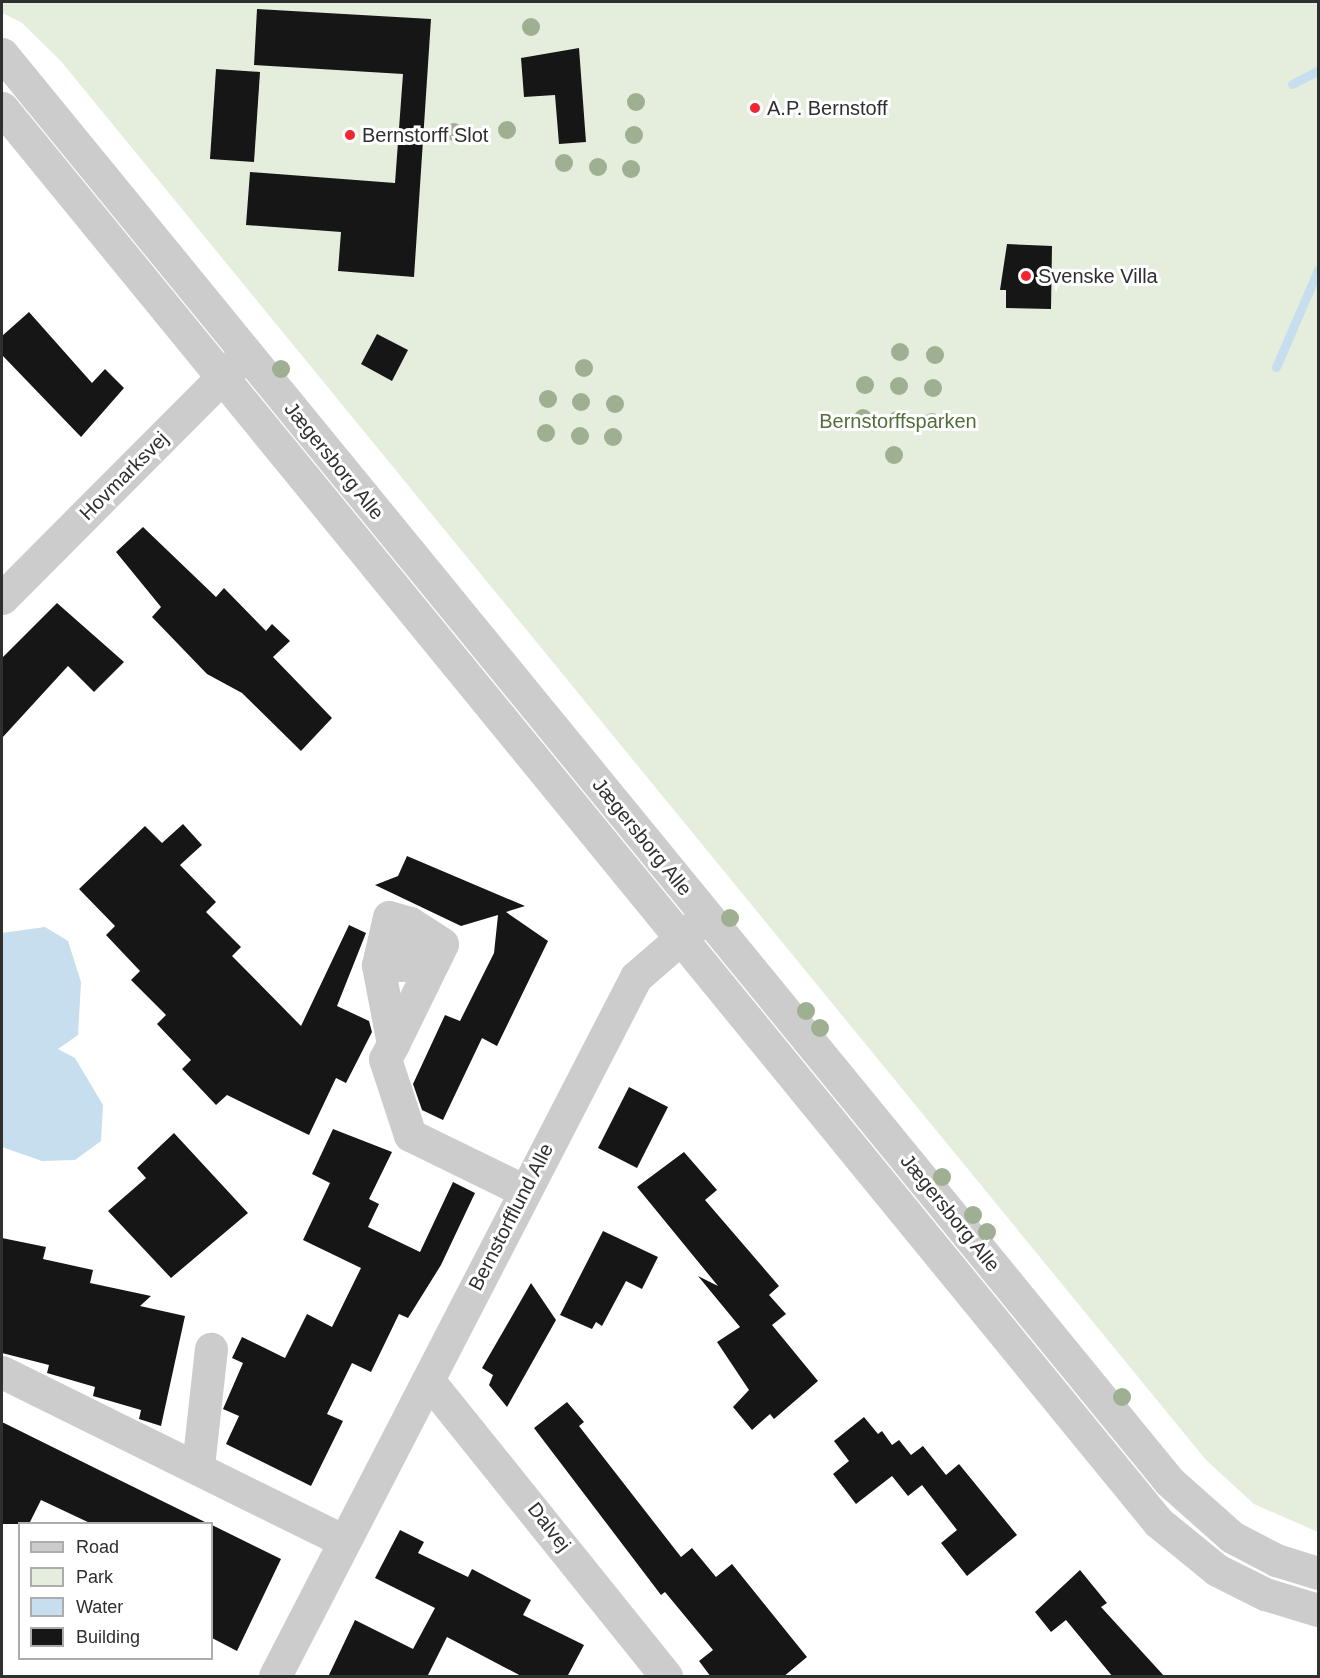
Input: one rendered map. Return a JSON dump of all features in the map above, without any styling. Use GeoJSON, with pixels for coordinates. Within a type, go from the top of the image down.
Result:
{"type":"FeatureCollection","features":[{"type":"Feature","properties":{"kind":"street","name":"Jægersborg Alle"},"geometry":{"type":"LineString","coordinates":[[2,54],[1169,1481],[1232,1537],[1276,1560],[1318,1573]]}},
{"type":"Feature","properties":{"kind":"street","name":"Jægersborg Alle"},"geometry":{"type":"LineString","coordinates":[[2,108],[1158,1522],[1217,1570],[1265,1594],[1318,1610]]}},
{"type":"Feature","properties":{"kind":"street","name":"Hovmarksvej"},"geometry":{"type":"LineString","coordinates":[[2,598],[246,353]]}},
{"type":"Feature","properties":{"kind":"street","name":"Bernstorfflund Alle"},"geometry":{"type":"LineString","coordinates":[[275,1677],[523,1190],[636,977],[707,916]]}},
{"type":"Feature","properties":{"kind":"street"},"geometry":{"type":"LineString","coordinates":[[393,1044],[378,965],[389,917],[424,932],[442,944],[393,1044],[385,1059],[410,1135],[523,1190]]}},
{"type":"Feature","properties":{"kind":"street"},"geometry":{"type":"LineString","coordinates":[[198,1466],[211,1349]]}},
{"type":"Feature","properties":{"kind":"street"},"geometry":{"type":"LineString","coordinates":[[2,1372],[198,1466],[344,1541]]}},
{"type":"Feature","properties":{"kind":"street","name":"Dalvej"},"geometry":{"type":"LineString","coordinates":[[428,1380],[666,1677]]}},
{"type":"Feature","properties":{"kind":"green space","name":"Bernstorffsparken"},"geometry":{"type":"Polygon","coordinates":[[[2,2],[1318,2],[1318,1532],[1254,1504],[1206,1460],[60,60],[21,22],[2,13],[2,2]]]}},
{"type":"Feature","properties":{"kind":"water"},"geometry":{"type":"Polygon","coordinates":[[[45,927],[68,941],[81,982],[78,1035],[58,1049],[75,1058],[103,1105],[101,1141],[75,1160],[42,1161],[2,1147],[2,933],[45,927]]]}},
{"type":"Feature","properties":{"kind":"building"},"geometry":{"type":"Polygon","coordinates":[[[257,9],[431,19],[414,277],[338,271],[341,232],[246,225],[250,172],[395,183],[403,74],[254,65],[257,9]]]}},
{"type":"Feature","properties":{"kind":"building"},"geometry":{"type":"Polygon","coordinates":[[[579,48],[586,142],[559,144],[555,95],[524,97],[521,58],[579,48]]]}},
{"type":"Feature","properties":{"kind":"building"},"geometry":{"type":"Polygon","coordinates":[[[216,69],[260,72],[254,162],[210,159],[216,69]]]}},
{"type":"Feature","properties":{"kind":"building","name":"Svenske Villa"},"geometry":{"type":"Polygon","coordinates":[[[1007,244],[1052,246],[1051,309],[1006,308],[1006,290],[1000,290],[1007,244]]]}},
{"type":"Feature","properties":{"kind":"building"},"geometry":{"type":"Polygon","coordinates":[[[29,312],[92,383],[105,369],[124,388],[81,437],[2,355],[2,336],[29,312]]]}},
{"type":"Feature","properties":{"kind":"building"},"geometry":{"type":"Polygon","coordinates":[[[377,334],[408,350],[392,381],[361,364],[377,334]]]}},
{"type":"Feature","properties":{"kind":"building"},"geometry":{"type":"Polygon","coordinates":[[[143,527],[216,597],[224,588],[266,631],[272,624],[290,641],[273,657],[332,718],[301,751],[242,693],[207,674],[152,617],[161,607],[116,552],[143,527]]]}},
{"type":"Feature","properties":{"kind":"building"},"geometry":{"type":"Polygon","coordinates":[[[57,603],[124,662],[94,692],[68,666],[2,738],[2,658],[57,603]]]}},
{"type":"Feature","properties":{"kind":"building"},"geometry":{"type":"Polygon","coordinates":[[[183,824],[202,845],[180,865],[216,902],[206,912],[241,947],[232,956],[301,1026],[349,925],[366,933],[337,1006],[369,1021],[372,1032],[346,1083],[336,1078],[309,1135],[227,1095],[216,1105],[182,1069],[191,1060],[157,1024],[166,1015],[131,980],[140,971],[106,935],[115,926],[79,889],[145,826],[162,843],[183,824]]]}},
{"type":"Feature","properties":{"kind":"building"},"geometry":{"type":"Polygon","coordinates":[[[407,856],[525,906],[506,912],[548,941],[497,1046],[482,1038],[443,1120],[422,1110],[413,1084],[445,1015],[460,1021],[494,953],[498,915],[461,926],[375,885],[398,876],[407,856]]]}},
{"type":"Feature","properties":{"kind":"building"},"geometry":{"type":"Polygon","coordinates":[[[629,1087],[668,1107],[637,1168],[598,1148],[629,1087]]]}},
{"type":"Feature","properties":{"kind":"building"},"geometry":{"type":"Polygon","coordinates":[[[333,1129],[392,1152],[369,1199],[379,1204],[368,1227],[420,1252],[453,1182],[475,1193],[441,1265],[408,1318],[399,1314],[371,1372],[352,1363],[327,1414],[343,1421],[311,1486],[226,1444],[239,1416],[223,1409],[243,1363],[232,1358],[242,1337],[285,1358],[307,1314],[332,1327],[361,1268],[303,1240],[330,1183],[312,1174],[333,1129]]]}},
{"type":"Feature","properties":{"kind":"building"},"geometry":{"type":"Polygon","coordinates":[[[174,1133],[248,1213],[171,1278],[108,1211],[146,1178],[137,1168],[174,1133]]]}},
{"type":"Feature","properties":{"kind":"building"},"geometry":{"type":"Polygon","coordinates":[[[684,1152],[717,1190],[705,1200],[779,1286],[769,1295],[786,1314],[772,1325],[818,1381],[774,1419],[770,1414],[752,1430],[733,1407],[749,1390],[717,1342],[740,1327],[698,1276],[718,1286],[637,1187],[684,1152]]]}},
{"type":"Feature","properties":{"kind":"building"},"geometry":{"type":"Polygon","coordinates":[[[603,1231],[658,1257],[642,1289],[626,1281],[602,1326],[596,1322],[592,1329],[560,1315],[603,1231]]]}},
{"type":"Feature","properties":{"kind":"building"},"geometry":{"type":"Polygon","coordinates":[[[2,1238],[46,1247],[43,1259],[93,1270],[90,1283],[151,1296],[140,1306],[185,1316],[161,1426],[139,1419],[141,1410],[93,1396],[95,1387],[47,1373],[49,1365],[2,1353],[2,1238]]]}},
{"type":"Feature","properties":{"kind":"building"},"geometry":{"type":"Polygon","coordinates":[[[531,1283],[556,1320],[507,1407],[489,1385],[493,1375],[482,1368],[531,1283]]]}},
{"type":"Feature","properties":{"kind":"building"},"geometry":{"type":"Polygon","coordinates":[[[567,1402],[584,1422],[579,1426],[681,1557],[692,1548],[716,1577],[732,1564],[807,1657],[783,1677],[711,1677],[699,1661],[713,1650],[665,1592],[661,1595],[534,1428],[567,1402]]]}},
{"type":"Feature","properties":{"kind":"building"},"geometry":{"type":"Polygon","coordinates":[[[864,1417],[878,1434],[882,1431],[892,1445],[899,1440],[911,1455],[923,1446],[946,1475],[959,1464],[1017,1535],[967,1576],[941,1543],[957,1530],[922,1485],[908,1496],[892,1476],[856,1504],[833,1474],[849,1461],[834,1441],[864,1417]]]}},
{"type":"Feature","properties":{"kind":"building"},"geometry":{"type":"Polygon","coordinates":[[[2,1422],[205,1522],[88,1522],[41,1500],[30,1522],[2,1524],[2,1422]]]}},
{"type":"Feature","properties":{"kind":"building"},"geometry":{"type":"Polygon","coordinates":[[[213,1525],[281,1559],[237,1651],[213,1639],[213,1525]]]}},
{"type":"Feature","properties":{"kind":"building"},"geometry":{"type":"Polygon","coordinates":[[[400,1530],[424,1542],[418,1553],[468,1577],[472,1569],[531,1600],[523,1615],[584,1645],[567,1677],[523,1677],[447,1637],[427,1677],[328,1677],[355,1620],[413,1649],[435,1608],[375,1578],[400,1530]]]}},
{"type":"Feature","properties":{"kind":"building"},"geometry":{"type":"Polygon","coordinates":[[[1080,1570],[1107,1603],[1101,1607],[1165,1677],[1113,1677],[1066,1620],[1051,1632],[1035,1612],[1080,1570]]]}},
{"type":"Feature","properties":{"kind":"waterway"},"geometry":{"type":"LineString","coordinates":[[1292,84],[1318,71]]}},
{"type":"Feature","properties":{"kind":"waterway"},"geometry":{"type":"LineString","coordinates":[[1276,367],[1318,270]]}},
{"type":"Feature","properties":{"kind":"place","name":"A.P. Bernstoff"},"geometry":{"type":"Point","coordinates":[755,108]}},
{"type":"Feature","properties":{"kind":"place","name":"Bernstorff Slot"},"geometry":{"type":"Point","coordinates":[350,135]}},
{"type":"Feature","properties":{"kind":"place","name":"Svenske Villa"},"geometry":{"type":"Point","coordinates":[1026,276]}}]}
